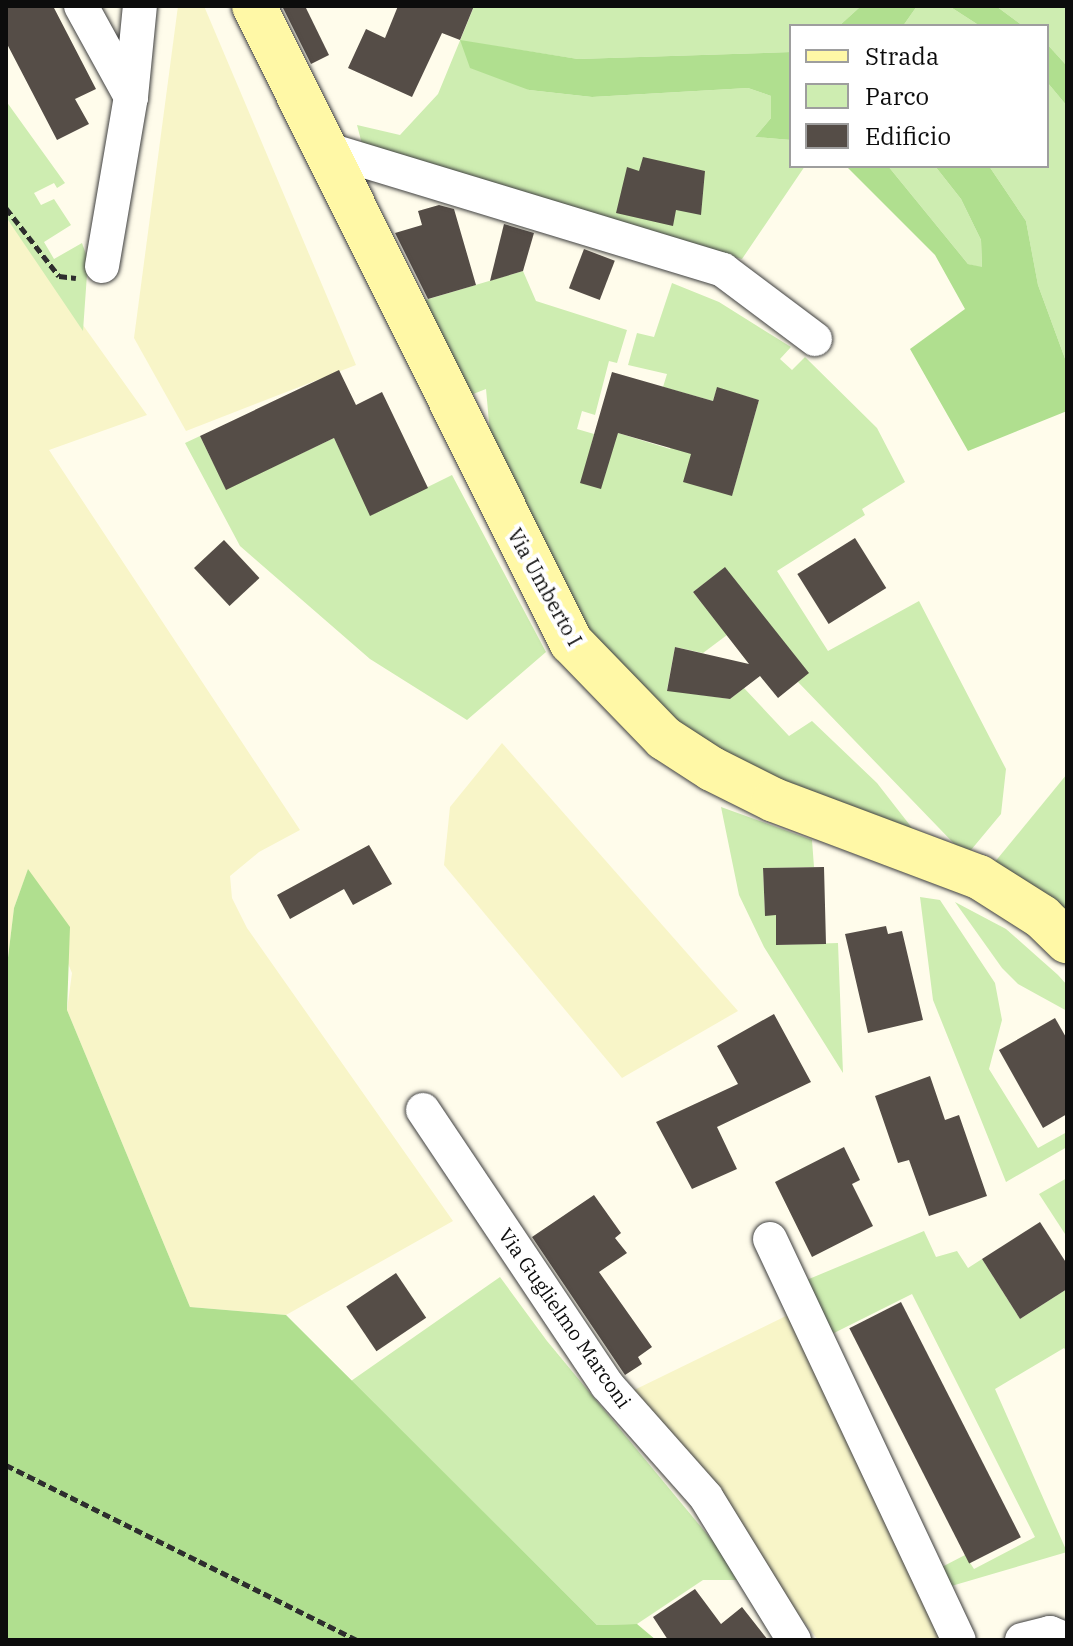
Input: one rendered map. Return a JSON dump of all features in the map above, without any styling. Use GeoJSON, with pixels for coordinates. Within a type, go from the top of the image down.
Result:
{"type":"FeatureCollection","features":[{"type":"Feature","properties":{"kind":"main road","name":"Via Umberto I"},"geometry":{"type":"LineString","coordinates":[[254,6],[322,148],[571,642],[625,702],[664,738],[712,769],[774,800],[979,877],[1042,917],[1067,941]]}},
{"type":"Feature","properties":{"kind":"street"},"geometry":{"type":"LineString","coordinates":[[81,6],[131,97]]}},
{"type":"Feature","properties":{"kind":"street"},"geometry":{"type":"LineString","coordinates":[[102,266],[131,97],[140,6]]}},
{"type":"Feature","properties":{"kind":"street"},"geometry":{"type":"LineString","coordinates":[[322,148],[723,270],[815,339]]}},
{"type":"Feature","properties":{"kind":"street","name":"Via Guglielmo Marconi"},"geometry":{"type":"LineString","coordinates":[[423,1110],[607,1385],[706,1497],[794,1640]]}},
{"type":"Feature","properties":{"kind":"street"},"geometry":{"type":"LineString","coordinates":[[770,1239],[959,1640]]}},
{"type":"Feature","properties":{"kind":"street"},"geometry":{"type":"LineString","coordinates":[[1022,1640],[1050,1633],[1067,1640]]}},
{"type":"Feature","properties":{"kind":"path"},"geometry":{"type":"LineString","coordinates":[[6,208],[59,276],[86,276],[102,266]]}},
{"type":"Feature","properties":{"kind":"path"},"geometry":{"type":"LineString","coordinates":[[6,1465],[357,1640]]}},
{"type":"Feature","properties":{"kind":"shaded area"},"geometry":{"type":"Polygon","coordinates":[[[178,6],[204,6],[356,365],[186,431],[134,338],[178,6]]]}},
{"type":"Feature","properties":{"kind":"shaded area"},"geometry":{"type":"Polygon","coordinates":[[[6,217],[147,415],[49,450],[300,830],[259,852],[230,876],[232,898],[247,928],[453,1221],[286,1315],[190,1307],[67,1010],[72,973],[28,870],[14,908],[6,974],[6,217]]]}},
{"type":"Feature","properties":{"kind":"shaded area"},"geometry":{"type":"Polygon","coordinates":[[[502,743],[738,1011],[622,1078],[444,865],[450,807],[502,743]]]}},
{"type":"Feature","properties":{"kind":"shaded area"},"geometry":{"type":"Polygon","coordinates":[[[792,1313],[954,1640],[818,1640],[626,1394],[792,1313]]]}},
{"type":"Feature","properties":{"kind":"green space"},"geometry":{"type":"Polygon","coordinates":[[[467,6],[861,6],[841,24],[789,24],[789,52],[578,59],[461,41],[529,90],[592,97],[748,88],[771,96],[771,118],[755,137],[789,140],[789,168],[804,168],[742,259],[589,220],[363,148],[357,125],[400,135],[438,94],[473,9],[467,6]]]}},
{"type":"Feature","properties":{"kind":"green space"},"geometry":{"type":"Polygon","coordinates":[[[861,6],[917,6],[904,24],[841,24],[861,6]]]}},
{"type":"Feature","properties":{"kind":"green space"},"geometry":{"type":"Polygon","coordinates":[[[917,6],[949,6],[977,24],[904,24],[917,6]]]}},
{"type":"Feature","properties":{"kind":"green space"},"geometry":{"type":"Polygon","coordinates":[[[949,6],[996,6],[1020,24],[977,24],[949,6]]]}},
{"type":"Feature","properties":{"kind":"green space"},"geometry":{"type":"Polygon","coordinates":[[[996,6],[1067,6],[1067,66],[1049,46],[1049,24],[1020,24],[996,6]]]}},
{"type":"Feature","properties":{"kind":"green space"},"geometry":{"type":"Polygon","coordinates":[[[460,40],[578,59],[789,52],[789,140],[755,137],[771,118],[771,96],[748,88],[592,97],[529,90],[470,68],[460,40]]]}},
{"type":"Feature","properties":{"kind":"green space"},"geometry":{"type":"Polygon","coordinates":[[[1049,46],[1067,66],[1067,106],[1049,84],[1049,46]]]}},
{"type":"Feature","properties":{"kind":"green space"},"geometry":{"type":"Polygon","coordinates":[[[1049,84],[1067,106],[1067,364],[1038,285],[1026,221],[990,168],[1049,168],[1049,84]]]}},
{"type":"Feature","properties":{"kind":"green space"},"geometry":{"type":"Polygon","coordinates":[[[6,101],[65,183],[57,188],[54,183],[34,193],[41,205],[54,199],[71,225],[44,242],[54,259],[82,243],[88,260],[83,331],[6,217],[6,101]]]}},
{"type":"Feature","properties":{"kind":"green space"},"geometry":{"type":"Polygon","coordinates":[[[848,168],[890,168],[968,264],[982,267],[981,240],[961,199],[937,168],[990,168],[1026,221],[1038,285],[1067,364],[1067,411],[968,451],[910,349],[965,309],[935,255],[848,168]]]}},
{"type":"Feature","properties":{"kind":"green space"},"geometry":{"type":"Polygon","coordinates":[[[890,168],[937,168],[961,199],[981,240],[982,268],[968,264],[890,168]]]}},
{"type":"Feature","properties":{"kind":"green space"},"geometry":{"type":"Polygon","coordinates":[[[523,271],[536,301],[627,330],[617,363],[609,361],[595,415],[582,411],[577,429],[594,434],[591,446],[618,433],[670,449],[672,443],[693,449],[732,495],[759,400],[717,388],[713,401],[663,387],[667,374],[628,365],[637,333],[654,337],[672,283],[719,302],[791,347],[780,359],[792,370],[805,357],[877,428],[905,482],[862,509],[865,515],[777,571],[828,651],[919,601],[1006,769],[1001,814],[966,856],[798,682],[808,673],[725,568],[693,592],[727,635],[703,653],[675,647],[667,690],[730,699],[744,688],[789,736],[812,721],[877,783],[923,842],[750,776],[618,684],[493,467],[486,389],[450,403],[405,306],[523,271]]]}},
{"type":"Feature","properties":{"kind":"green space"},"geometry":{"type":"Polygon","coordinates":[[[200,436],[226,489],[334,438],[371,515],[452,475],[546,652],[467,720],[370,659],[240,546],[185,443],[200,436]]]}},
{"type":"Feature","properties":{"kind":"green space"},"geometry":{"type":"Polygon","coordinates":[[[1067,774],[1067,923],[994,863],[1067,774]]]}},
{"type":"Feature","properties":{"kind":"green space"},"geometry":{"type":"Polygon","coordinates":[[[721,807],[812,840],[814,867],[763,868],[765,915],[776,915],[776,945],[838,943],[843,1073],[764,947],[739,895],[721,807]]]}},
{"type":"Feature","properties":{"kind":"green space"},"geometry":{"type":"Polygon","coordinates":[[[28,869],[70,927],[67,1010],[190,1307],[286,1315],[597,1625],[637,1624],[656,1640],[6,1640],[6,974],[14,908],[28,869]]]}},
{"type":"Feature","properties":{"kind":"green space"},"geometry":{"type":"Polygon","coordinates":[[[920,897],[940,900],[995,983],[1002,1020],[989,1069],[1038,1148],[1067,1132],[1067,1147],[1006,1182],[933,1000],[920,897]]]}},
{"type":"Feature","properties":{"kind":"green space"},"geometry":{"type":"Polygon","coordinates":[[[955,902],[1006,929],[1058,975],[1067,985],[1067,1011],[1018,984],[1002,968],[955,902]]]}},
{"type":"Feature","properties":{"kind":"green space"},"geometry":{"type":"Polygon","coordinates":[[[1067,1178],[1067,1237],[1039,1194],[1067,1178]]]}},
{"type":"Feature","properties":{"kind":"green space"},"geometry":{"type":"Polygon","coordinates":[[[924,1231],[936,1257],[957,1251],[968,1268],[982,1259],[1020,1319],[1067,1289],[1067,1352],[1064,1348],[995,1389],[1067,1552],[948,1587],[938,1569],[965,1555],[974,1569],[1035,1537],[912,1294],[824,1338],[797,1284],[924,1231]]]}},
{"type":"Feature","properties":{"kind":"green space"},"geometry":{"type":"Polygon","coordinates":[[[500,1277],[547,1341],[745,1580],[703,1580],[637,1624],[597,1625],[351,1381],[500,1277]]]}},
{"type":"Feature","properties":{"kind":"building"},"geometry":{"type":"Polygon","coordinates":[[[6,6],[53,6],[96,89],[75,99],[89,124],[57,140],[6,42],[6,6]]]}},
{"type":"Feature","properties":{"kind":"building"},"geometry":{"type":"Polygon","coordinates":[[[282,6],[305,6],[329,55],[311,64],[282,6]]]}},
{"type":"Feature","properties":{"kind":"building"},"geometry":{"type":"Polygon","coordinates":[[[398,6],[474,6],[460,40],[442,33],[412,97],[348,68],[366,29],[385,38],[398,6]]]}},
{"type":"Feature","properties":{"kind":"building"},"geometry":{"type":"Polygon","coordinates":[[[643,157],[705,171],[701,215],[676,210],[673,226],[616,213],[627,167],[639,171],[643,157]]]}},
{"type":"Feature","properties":{"kind":"building"},"geometry":{"type":"Polygon","coordinates":[[[439,205],[454,209],[476,285],[428,299],[395,233],[422,225],[418,211],[439,205]]]}},
{"type":"Feature","properties":{"kind":"building"},"geometry":{"type":"Polygon","coordinates":[[[504,224],[534,233],[523,271],[490,281],[504,224]]]}},
{"type":"Feature","properties":{"kind":"building"},"geometry":{"type":"Polygon","coordinates":[[[584,249],[615,261],[600,300],[569,288],[584,249]]]}},
{"type":"Feature","properties":{"kind":"building"},"geometry":{"type":"Polygon","coordinates":[[[339,370],[356,405],[382,392],[428,488],[370,516],[334,438],[226,490],[200,436],[339,370]]]}},
{"type":"Feature","properties":{"kind":"building"},"geometry":{"type":"Polygon","coordinates":[[[612,372],[713,401],[717,387],[759,400],[732,496],[683,482],[691,454],[618,433],[601,489],[580,483],[612,372]]]}},
{"type":"Feature","properties":{"kind":"building"},"geometry":{"type":"Polygon","coordinates":[[[855,538],[886,588],[829,624],[797,574],[855,538]]]}},
{"type":"Feature","properties":{"kind":"building"},"geometry":{"type":"Polygon","coordinates":[[[224,540],[259,578],[229,606],[194,568],[224,540]]]}},
{"type":"Feature","properties":{"kind":"building"},"geometry":{"type":"Polygon","coordinates":[[[725,567],[809,673],[778,698],[760,676],[730,699],[667,691],[675,647],[749,664],[693,592],[725,567]]]}},
{"type":"Feature","properties":{"kind":"building"},"geometry":{"type":"Polygon","coordinates":[[[369,845],[392,884],[353,905],[344,889],[290,919],[277,895],[369,845]]]}},
{"type":"Feature","properties":{"kind":"building"},"geometry":{"type":"Polygon","coordinates":[[[824,867],[826,944],[776,945],[776,915],[765,916],[763,868],[824,867]]]}},
{"type":"Feature","properties":{"kind":"building"},"geometry":{"type":"Polygon","coordinates":[[[886,926],[888,934],[902,931],[923,1020],[868,1033],[845,934],[886,926]]]}},
{"type":"Feature","properties":{"kind":"building"},"geometry":{"type":"Polygon","coordinates":[[[774,1014],[811,1082],[717,1127],[737,1169],[692,1189],[656,1122],[738,1084],[717,1046],[774,1014]]]}},
{"type":"Feature","properties":{"kind":"building"},"geometry":{"type":"Polygon","coordinates":[[[1055,1018],[1067,1039],[1067,1114],[1043,1128],[999,1050],[1055,1018]]]}},
{"type":"Feature","properties":{"kind":"building"},"geometry":{"type":"Polygon","coordinates":[[[930,1076],[945,1120],[959,1115],[987,1196],[929,1216],[909,1160],[898,1163],[875,1096],[930,1076]]]}},
{"type":"Feature","properties":{"kind":"building"},"geometry":{"type":"Polygon","coordinates":[[[844,1147],[860,1180],[852,1184],[873,1226],[812,1257],[775,1182],[844,1147]]]}},
{"type":"Feature","properties":{"kind":"building"},"geometry":{"type":"Polygon","coordinates":[[[594,1195],[621,1233],[615,1238],[627,1253],[599,1272],[652,1347],[638,1357],[642,1364],[625,1375],[532,1237],[594,1195]]]}},
{"type":"Feature","properties":{"kind":"building"},"geometry":{"type":"Polygon","coordinates":[[[1040,1222],[1067,1264],[1067,1289],[1020,1319],[982,1259],[1040,1222]]]}},
{"type":"Feature","properties":{"kind":"building"},"geometry":{"type":"Polygon","coordinates":[[[396,1273],[426,1318],[376,1351],[346,1307],[396,1273]]]}},
{"type":"Feature","properties":{"kind":"building"},"geometry":{"type":"Polygon","coordinates":[[[901,1302],[1021,1537],[969,1564],[849,1328],[901,1302]]]}},
{"type":"Feature","properties":{"kind":"building"},"geometry":{"type":"Polygon","coordinates":[[[695,1589],[721,1624],[742,1607],[768,1640],[668,1640],[653,1617],[695,1589]]]}}]}
